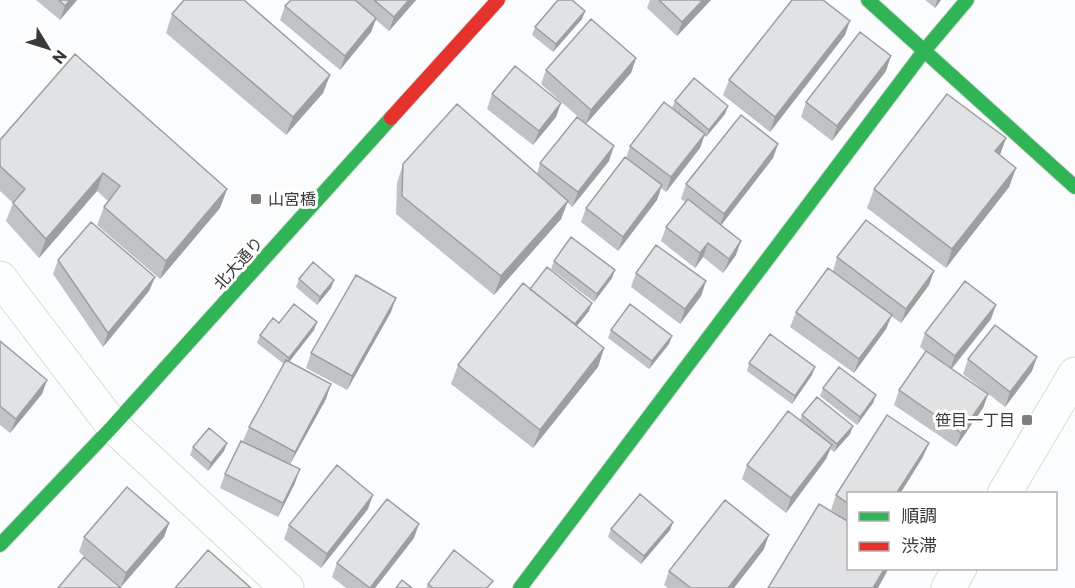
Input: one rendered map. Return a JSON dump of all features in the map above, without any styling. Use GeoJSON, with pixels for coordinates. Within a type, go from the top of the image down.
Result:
{"type":"FeatureCollection","features":[{"type":"Feature","properties":{"kind":"street","name":"北大通り"},"geometry":{"type":"LineString","coordinates":[[0,545],[113,426],[498,0]]}},
{"type":"Feature","properties":{"kind":"street"},"geometry":{"type":"LineString","coordinates":[[868,0],[1075,187]]}},
{"type":"Feature","properties":{"kind":"street"},"geometry":{"type":"LineString","coordinates":[[520,588],[924,51],[968,0]]}},
{"type":"Feature","properties":{"kind":"street"},"geometry":{"type":"LineString","coordinates":[[0,278],[113,426],[287,588]]}},
{"type":"Feature","properties":{"kind":"street"},"geometry":{"type":"LineString","coordinates":[[1005,492],[1075,374]]}},
{"type":"Feature","properties":{"kind":"street"},"geometry":{"type":"LineString","coordinates":[[948,588],[959,570]]}},
{"type":"Feature","properties":{"kind":"building"},"geometry":{"type":"Polygon","coordinates":[[[59,0],[70,0],[65,6],[59,0]]]}},
{"type":"Feature","properties":{"kind":"building"},"geometry":{"type":"Polygon","coordinates":[[[184,0],[244,0],[330,75],[293,117],[172,14],[184,0]]]}},
{"type":"Feature","properties":{"kind":"building"},"geometry":{"type":"Polygon","coordinates":[[[291,0],[355,0],[376,18],[345,56],[285,6],[291,0]]]}},
{"type":"Feature","properties":{"kind":"building"},"geometry":{"type":"Polygon","coordinates":[[[374,0],[409,0],[394,17],[374,0]]]}},
{"type":"Feature","properties":{"kind":"building"},"geometry":{"type":"Polygon","coordinates":[[[558,0],[572,0],[585,11],[556,44],[535,27],[558,0]]]}},
{"type":"Feature","properties":{"kind":"building"},"geometry":{"type":"Polygon","coordinates":[[[659,0],[703,0],[682,22],[659,0]]]}},
{"type":"Feature","properties":{"kind":"building"},"geometry":{"type":"Polygon","coordinates":[[[792,0],[823,0],[850,21],[775,117],[729,80],[792,0]]]}},
{"type":"Feature","properties":{"kind":"building"},"geometry":{"type":"Polygon","coordinates":[[[591,19],[636,58],[591,110],[546,70],[591,19]]]}},
{"type":"Feature","properties":{"kind":"building"},"geometry":{"type":"Polygon","coordinates":[[[860,32],[891,56],[837,126],[806,102],[860,32]]]}},
{"type":"Feature","properties":{"kind":"building"},"geometry":{"type":"Polygon","coordinates":[[[75,54],[227,189],[166,261],[104,207],[120,186],[103,173],[46,239],[13,203],[25,189],[0,166],[0,140],[75,54]]]}},
{"type":"Feature","properties":{"kind":"building"},"geometry":{"type":"Polygon","coordinates":[[[515,66],[561,103],[539,131],[492,94],[515,66]]]}},
{"type":"Feature","properties":{"kind":"building"},"geometry":{"type":"Polygon","coordinates":[[[694,78],[728,106],[709,130],[675,101],[694,78]]]}},
{"type":"Feature","properties":{"kind":"building"},"geometry":{"type":"Polygon","coordinates":[[[947,94],[1006,138],[995,151],[1016,168],[952,249],[874,189],[947,94]]]}},
{"type":"Feature","properties":{"kind":"building"},"geometry":{"type":"Polygon","coordinates":[[[664,102],[705,134],[671,177],[630,146],[664,102]]]}},
{"type":"Feature","properties":{"kind":"building"},"geometry":{"type":"Polygon","coordinates":[[[457,104],[568,201],[501,276],[402,196],[403,164],[457,104]]]}},
{"type":"Feature","properties":{"kind":"building"},"geometry":{"type":"Polygon","coordinates":[[[741,115],[778,144],[724,214],[686,184],[741,115]]]}},
{"type":"Feature","properties":{"kind":"building"},"geometry":{"type":"Polygon","coordinates":[[[577,117],[614,146],[578,192],[540,163],[577,117]]]}},
{"type":"Feature","properties":{"kind":"building"},"geometry":{"type":"Polygon","coordinates":[[[625,157],[662,185],[623,237],[586,208],[625,157]]]}},
{"type":"Feature","properties":{"kind":"building"},"geometry":{"type":"Polygon","coordinates":[[[688,199],[741,241],[729,259],[708,243],[700,253],[666,227],[688,199]]]}},
{"type":"Feature","properties":{"kind":"building"},"geometry":{"type":"Polygon","coordinates":[[[866,220],[934,271],[906,309],[837,257],[866,220]]]}},
{"type":"Feature","properties":{"kind":"building"},"geometry":{"type":"Polygon","coordinates":[[[91,222],[155,277],[108,333],[58,260],[91,222]]]}},
{"type":"Feature","properties":{"kind":"building"},"geometry":{"type":"Polygon","coordinates":[[[571,237],[615,270],[597,294],[554,261],[571,237]]]}},
{"type":"Feature","properties":{"kind":"building"},"geometry":{"type":"Polygon","coordinates":[[[656,245],[706,281],[685,309],[636,273],[656,245]]]}},
{"type":"Feature","properties":{"kind":"building"},"geometry":{"type":"Polygon","coordinates":[[[313,262],[334,280],[320,297],[299,279],[313,262]]]}},
{"type":"Feature","properties":{"kind":"building"},"geometry":{"type":"Polygon","coordinates":[[[547,267],[592,303],[575,324],[530,289],[547,267]]]}},
{"type":"Feature","properties":{"kind":"building"},"geometry":{"type":"Polygon","coordinates":[[[828,268],[892,315],[859,359],[796,312],[828,268]]]}},
{"type":"Feature","properties":{"kind":"building"},"geometry":{"type":"Polygon","coordinates":[[[356,275],[396,298],[352,376],[311,353],[356,275]]]}},
{"type":"Feature","properties":{"kind":"building"},"geometry":{"type":"Polygon","coordinates":[[[965,281],[996,305],[955,356],[925,333],[965,281]]]}},
{"type":"Feature","properties":{"kind":"building"},"geometry":{"type":"Polygon","coordinates":[[[523,283],[604,348],[540,430],[458,365],[523,283]]]}},
{"type":"Feature","properties":{"kind":"building"},"geometry":{"type":"Polygon","coordinates":[[[294,304],[317,322],[289,358],[260,335],[273,318],[279,323],[294,304]]]}},
{"type":"Feature","properties":{"kind":"building"},"geometry":{"type":"Polygon","coordinates":[[[630,304],[672,336],[652,361],[611,330],[630,304]]]}},
{"type":"Feature","properties":{"kind":"building"},"geometry":{"type":"Polygon","coordinates":[[[995,325],[1037,357],[1010,392],[968,359],[995,325]]]}},
{"type":"Feature","properties":{"kind":"building"},"geometry":{"type":"Polygon","coordinates":[[[770,334],[815,367],[795,396],[749,363],[770,334]]]}},
{"type":"Feature","properties":{"kind":"building"},"geometry":{"type":"Polygon","coordinates":[[[0,341],[47,380],[16,419],[0,406],[0,341]]]}},
{"type":"Feature","properties":{"kind":"building"},"geometry":{"type":"Polygon","coordinates":[[[926,351],[988,394],[961,433],[899,390],[926,351]]]}},
{"type":"Feature","properties":{"kind":"building"},"geometry":{"type":"Polygon","coordinates":[[[286,360],[331,384],[295,452],[249,427],[286,360]]]}},
{"type":"Feature","properties":{"kind":"building"},"geometry":{"type":"Polygon","coordinates":[[[839,367],[876,395],[860,417],[823,388],[839,367]]]}},
{"type":"Feature","properties":{"kind":"building"},"geometry":{"type":"Polygon","coordinates":[[[817,397],[853,426],[837,444],[802,415],[817,397]]]}},
{"type":"Feature","properties":{"kind":"building"},"geometry":{"type":"Polygon","coordinates":[[[788,411],[832,445],[791,498],[747,465],[788,411]]]}},
{"type":"Feature","properties":{"kind":"building"},"geometry":{"type":"Polygon","coordinates":[[[887,415],[929,443],[897,492],[847,492],[847,503],[836,495],[887,415]]]}},
{"type":"Feature","properties":{"kind":"building"},"geometry":{"type":"Polygon","coordinates":[[[209,428],[227,443],[211,463],[193,447],[209,428]]]}},
{"type":"Feature","properties":{"kind":"building"},"geometry":{"type":"Polygon","coordinates":[[[241,441],[300,469],[283,503],[225,474],[241,441]]]}},
{"type":"Feature","properties":{"kind":"building"},"geometry":{"type":"Polygon","coordinates":[[[337,465],[373,495],[327,554],[289,525],[337,465]]]}},
{"type":"Feature","properties":{"kind":"building"},"geometry":{"type":"Polygon","coordinates":[[[127,487],[169,523],[126,573],[84,537],[127,487]]]}},
{"type":"Feature","properties":{"kind":"building"},"geometry":{"type":"Polygon","coordinates":[[[640,494],[673,522],[644,556],[611,529],[640,494]]]}},
{"type":"Feature","properties":{"kind":"building"},"geometry":{"type":"Polygon","coordinates":[[[387,499],[419,524],[370,588],[337,563],[387,499]]]}},
{"type":"Feature","properties":{"kind":"building"},"geometry":{"type":"Polygon","coordinates":[[[725,500],[769,535],[728,588],[691,588],[669,571],[725,500]]]}},
{"type":"Feature","properties":{"kind":"building"},"geometry":{"type":"Polygon","coordinates":[[[819,504],[847,521],[847,570],[884,570],[873,588],[768,588],[819,504]]]}},
{"type":"Feature","properties":{"kind":"building"},"geometry":{"type":"Polygon","coordinates":[[[208,550],[251,588],[175,588],[208,550]]]}},
{"type":"Feature","properties":{"kind":"building"},"geometry":{"type":"Polygon","coordinates":[[[454,550],[493,581],[487,588],[433,588],[428,584],[454,550]]]}},
{"type":"Feature","properties":{"kind":"building"},"geometry":{"type":"Polygon","coordinates":[[[84,557],[121,588],[58,588],[84,557]]]}},
{"type":"Feature","properties":{"kind":"building"},"geometry":{"type":"Polygon","coordinates":[[[402,580],[412,588],[396,588],[402,580]]]}},
{"type":"Feature","properties":{"kind":"traffic: fast"},"geometry":{"type":"LineString","coordinates":[[868,0],[1075,187]]}},
{"type":"Feature","properties":{"kind":"traffic: fast"},"geometry":{"type":"LineString","coordinates":[[520,588],[924,51],[967,0]]}},
{"type":"Feature","properties":{"kind":"traffic: fast"},"geometry":{"type":"LineString","coordinates":[[0,545],[113,426],[391,118]]}},
{"type":"Feature","properties":{"kind":"traffic: jam"},"geometry":{"type":"LineString","coordinates":[[391,118],[498,0]]}},
{"type":"Feature","properties":{"kind":"place","name":"山宮橋"},"geometry":{"type":"Point","coordinates":[256,199]}},
{"type":"Feature","properties":{"kind":"place","name":"笹目一丁目"},"geometry":{"type":"Point","coordinates":[1027,420]}}]}
